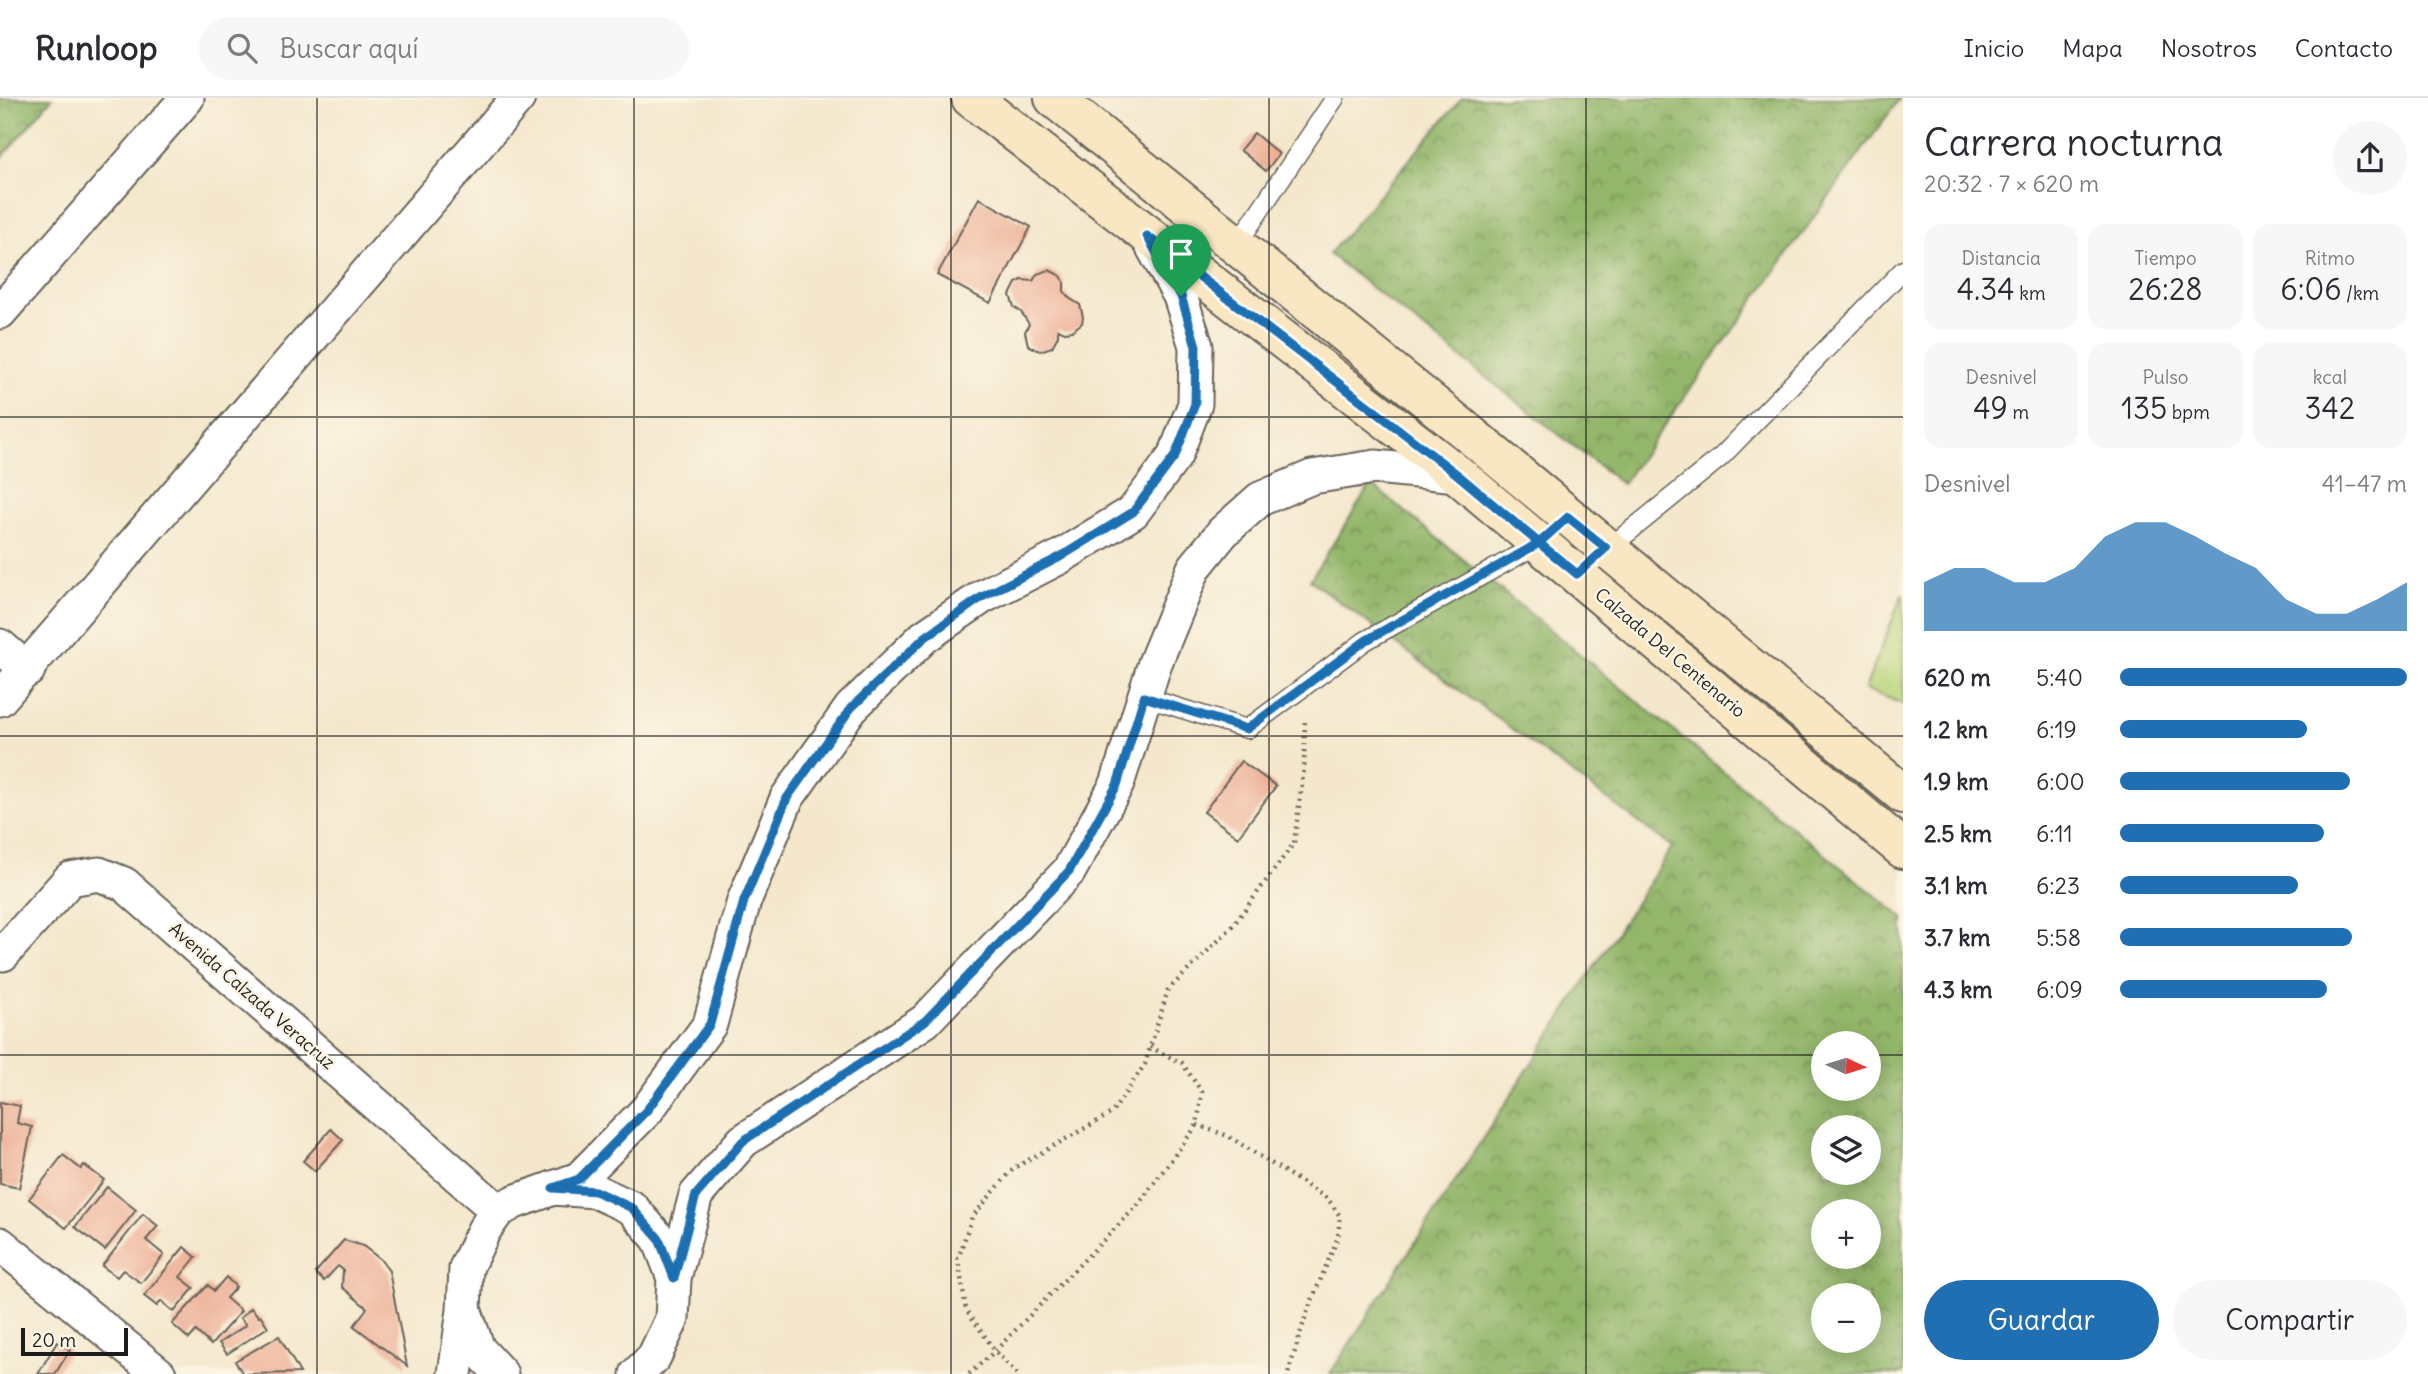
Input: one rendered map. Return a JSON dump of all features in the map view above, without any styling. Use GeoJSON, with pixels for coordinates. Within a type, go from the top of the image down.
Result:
{"type":"FeatureCollection","features":[{"type":"Feature","properties":{"kind":"main road","name":"Calzada Del Centenario"},"geometry":{"type":"LineString","coordinates":[[971,98],[1458,475],[1903,849]]}},
{"type":"Feature","properties":{"kind":"main road"},"geometry":{"type":"LineString","coordinates":[[1054,98],[1903,794]]}},
{"type":"Feature","properties":{"kind":"main road"},"geometry":{"type":"LineString","coordinates":[[1539,543],[1568,517]]}},
{"type":"Feature","properties":{"kind":"street"},"geometry":{"type":"LineString","coordinates":[[0,312],[187,98]]}},
{"type":"Feature","properties":{"kind":"street"},"geometry":{"type":"LineString","coordinates":[[0,699],[28,670],[519,98]]}},
{"type":"Feature","properties":{"kind":"street"},"geometry":{"type":"LineString","coordinates":[[455,1374],[464,1310],[466,1268],[484,1230],[498,1211],[514,1202],[579,1179],[647,1110],[710,1024],[744,901],[787,798],[851,708],[924,638],[943,624],[982,597],[1060,557],[1133,512],[1175,456],[1195,404],[1196,346],[1181,296],[1147,236]]}},
{"type":"Feature","properties":{"kind":"street"},"geometry":{"type":"LineString","coordinates":[[637,1374],[654,1357],[672,1319],[674,1278],[696,1195],[743,1141],[925,1021],[1069,871],[1117,785],[1155,663],[1194,568],[1223,532],[1260,499],[1312,477],[1376,467],[1458,475]]}},
{"type":"Feature","properties":{"kind":"street"},"geometry":{"type":"LineString","coordinates":[[0,646],[28,670]]}},
{"type":"Feature","properties":{"kind":"street","name":"Avenida Calzada Veracruz"},"geometry":{"type":"LineString","coordinates":[[3,954],[70,879],[99,874],[124,884],[498,1211]]}},
{"type":"Feature","properties":{"kind":"street"},"geometry":{"type":"LineString","coordinates":[[553,1188],[595,1191],[632,1208],[659,1239],[674,1278]]}},
{"type":"Feature","properties":{"kind":"street"},"geometry":{"type":"LineString","coordinates":[[0,1244],[159,1374]]}},
{"type":"Feature","properties":{"kind":"street"},"geometry":{"type":"LineString","coordinates":[[464,1310],[478,1349],[501,1374]]}},
{"type":"Feature","properties":{"kind":"lane"},"geometry":{"type":"LineString","coordinates":[[1236,246],[1335,98]]}},
{"type":"Feature","properties":{"kind":"lane"},"geometry":{"type":"LineString","coordinates":[[1577,574],[1721,457],[1903,270]]}},
{"type":"Feature","properties":{"kind":"lane"},"geometry":{"type":"LineString","coordinates":[[1144,697],[1247,729],[1365,641],[1539,543]]}},
{"type":"Feature","properties":{"kind":"path"},"geometry":{"type":"LineString","coordinates":[[1017,1374],[995,1352],[966,1309],[958,1259],[972,1217],[1014,1168],[1112,1113],[1145,1063],[1168,990],[1232,927],[1294,844],[1304,768],[1305,685]]}},
{"type":"Feature","properties":{"kind":"path"},"geometry":{"type":"LineString","coordinates":[[969,1374],[995,1352],[1138,1205],[1197,1125],[1202,1092],[1182,1063],[1150,1047]]}},
{"type":"Feature","properties":{"kind":"path"},"geometry":{"type":"LineString","coordinates":[[1197,1125],[1228,1136],[1328,1199],[1340,1216],[1338,1237],[1306,1315],[1289,1374]]}},
{"type":"Feature","properties":{"kind":"green space"},"geometry":{"type":"Polygon","coordinates":[[[0,98],[52,98],[0,160],[0,98]]]}},
{"type":"Feature","properties":{"kind":"green space"},"geometry":{"type":"Polygon","coordinates":[[[1462,98],[1900,98],[1622,484],[1329,254],[1462,98]]]}},
{"type":"Feature","properties":{"kind":"green space"},"geometry":{"type":"Polygon","coordinates":[[[1371,484],[1903,918],[1903,1374],[1330,1374],[1672,847],[1310,580],[1371,484]]]}},
{"type":"Feature","properties":{"kind":"green space"},"geometry":{"type":"Polygon","coordinates":[[[1903,593],[1903,704],[1865,689],[1903,593]]]}},
{"type":"Feature","properties":{"kind":"building"},"geometry":{"type":"Polygon","coordinates":[[[1254,133],[1279,154],[1266,171],[1240,150],[1254,133]]]}},
{"type":"Feature","properties":{"kind":"building"},"geometry":{"type":"Polygon","coordinates":[[[979,198],[1031,227],[990,303],[937,275],[979,198]]]}},
{"type":"Feature","properties":{"kind":"building"},"geometry":{"type":"Polygon","coordinates":[[[1049,270],[1061,276],[1064,291],[1080,305],[1083,317],[1082,323],[1072,331],[1058,329],[1058,336],[1052,347],[1040,351],[1028,345],[1025,332],[1029,324],[1014,307],[1010,295],[1016,283],[1022,280],[1033,281],[1037,274],[1049,270]]]}},
{"type":"Feature","properties":{"kind":"building"},"geometry":{"type":"Polygon","coordinates":[[[1241,761],[1276,786],[1238,837],[1204,812],[1241,761]]]}},
{"type":"Feature","properties":{"kind":"building"},"geometry":{"type":"Polygon","coordinates":[[[0,1102],[20,1106],[17,1123],[32,1127],[19,1188],[0,1184],[0,1102]]]}},
{"type":"Feature","properties":{"kind":"building"},"geometry":{"type":"Polygon","coordinates":[[[331,1129],[343,1140],[315,1171],[303,1161],[331,1129]]]}},
{"type":"Feature","properties":{"kind":"building"},"geometry":{"type":"Polygon","coordinates":[[[63,1155],[81,1169],[84,1165],[104,1180],[66,1228],[29,1199],[63,1155]]]}},
{"type":"Feature","properties":{"kind":"building"},"geometry":{"type":"Polygon","coordinates":[[[107,1187],[136,1210],[105,1250],[75,1227],[107,1187]]]}},
{"type":"Feature","properties":{"kind":"building"},"geometry":{"type":"Polygon","coordinates":[[[143,1214],[158,1226],[146,1240],[164,1255],[141,1283],[123,1270],[117,1277],[102,1266],[143,1214]]]}},
{"type":"Feature","properties":{"kind":"building"},"geometry":{"type":"Polygon","coordinates":[[[344,1240],[363,1246],[380,1259],[389,1271],[407,1366],[354,1326],[367,1308],[342,1287],[343,1270],[338,1266],[324,1281],[315,1273],[344,1240]]]}},
{"type":"Feature","properties":{"kind":"building"},"geometry":{"type":"Polygon","coordinates":[[[184,1247],[196,1257],[180,1277],[194,1288],[174,1312],[161,1301],[157,1306],[144,1296],[184,1247]]]}},
{"type":"Feature","properties":{"kind":"building"},"geometry":{"type":"Polygon","coordinates":[[[226,1277],[236,1287],[226,1298],[241,1311],[211,1345],[196,1331],[189,1339],[172,1324],[208,1285],[214,1291],[226,1277]]]}},
{"type":"Feature","properties":{"kind":"building"},"geometry":{"type":"Polygon","coordinates":[[[251,1308],[261,1316],[268,1327],[227,1354],[219,1343],[246,1325],[240,1318],[251,1308]]]}},
{"type":"Feature","properties":{"kind":"building"},"geometry":{"type":"Polygon","coordinates":[[[279,1336],[300,1373],[243,1374],[235,1361],[279,1336]]]}},
{"type":"Feature","properties":{"kind":"building"},"geometry":{"type":"Polygon","coordinates":[[[57,1342],[70,1350],[55,1374],[38,1374],[57,1342]]]}},
{"type":"Feature","properties":{"kind":"route"},"geometry":{"type":"LineString","coordinates":[[1181,296],[1147,236],[1458,475],[1539,543],[1568,517],[1606,548],[1577,574],[1539,543],[1365,641],[1247,729],[1144,697],[1117,785],[1069,871],[925,1021],[743,1141],[696,1195],[674,1278],[659,1239],[632,1208],[595,1191],[553,1188],[579,1179],[647,1110],[710,1024],[744,901],[787,798],[851,708],[924,638],[982,597],[1060,557],[1133,512],[1175,456],[1195,404],[1196,346],[1181,296]]}}]}
